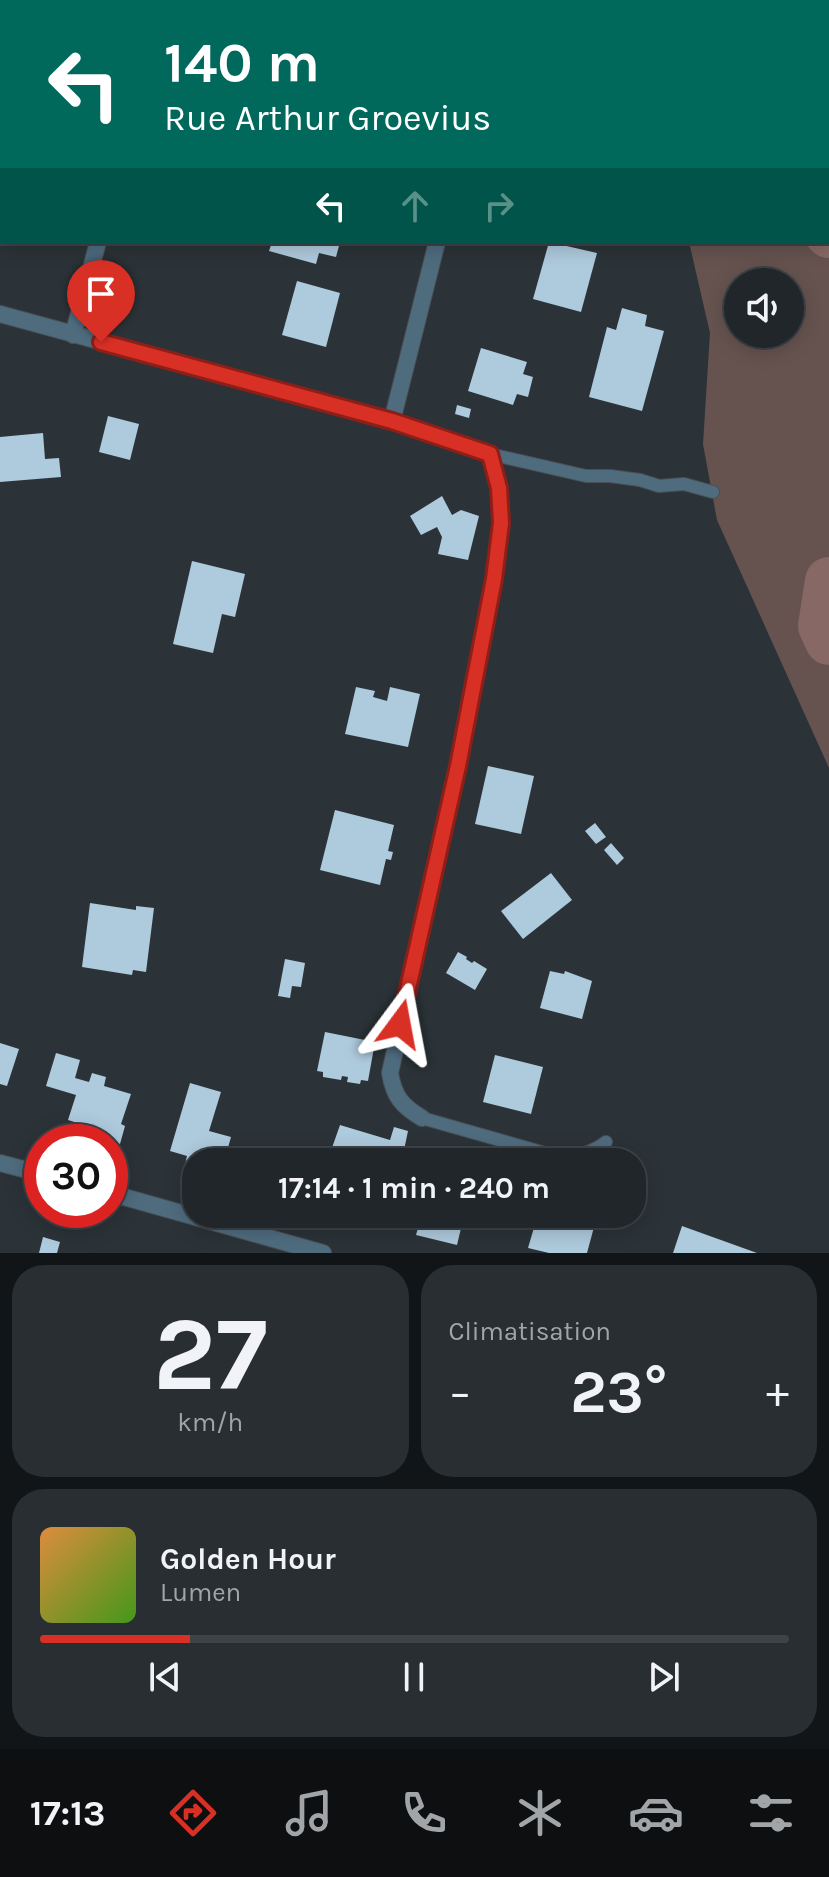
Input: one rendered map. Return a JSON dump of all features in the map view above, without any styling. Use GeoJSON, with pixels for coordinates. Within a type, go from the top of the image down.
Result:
{"type":"FeatureCollection","features":[{"type":"Feature","properties":{"kind":"street"},"geometry":{"type":"LineString","coordinates":[[73,335],[97,244]]}},
{"type":"Feature","properties":{"kind":"street"},"geometry":{"type":"LineString","coordinates":[[392,421],[436,244]]}},
{"type":"Feature","properties":{"kind":"street"},"geometry":{"type":"LineString","coordinates":[[0,314],[392,421],[490,454],[499,488],[501,523],[494,579],[458,766],[390,1073],[393,1090],[403,1105],[422,1118]]}},
{"type":"Feature","properties":{"kind":"street"},"geometry":{"type":"LineString","coordinates":[[0,1163],[24,1169]]}},
{"type":"Feature","properties":{"kind":"street"},"geometry":{"type":"LineString","coordinates":[[128,1198],[323,1253]]}},
{"type":"Feature","properties":{"kind":"lane"},"geometry":{"type":"LineString","coordinates":[[490,454],[586,476],[640,480],[659,486],[684,484],[713,492]]}},
{"type":"Feature","properties":{"kind":"lane"},"geometry":{"type":"LineString","coordinates":[[422,1118],[559,1157],[577,1156],[595,1150],[606,1142]]}},
{"type":"Feature","properties":{"kind":"shaded area"},"geometry":{"type":"Polygon","coordinates":[[[689,244],[829,244],[829,768],[717,520],[703,444],[710,333],[689,244]]]}},
{"type":"Feature","properties":{"kind":"building"},"geometry":{"type":"Polygon","coordinates":[[[271,244],[339,244],[336,257],[319,253],[316,264],[269,251],[271,244]]]}},
{"type":"Feature","properties":{"kind":"building"},"geometry":{"type":"Polygon","coordinates":[[[548,244],[597,253],[581,312],[533,299],[548,244]]]}},
{"type":"Feature","properties":{"kind":"building"},"geometry":{"type":"Polygon","coordinates":[[[297,281],[340,293],[326,347],[282,335],[297,281]]]}},
{"type":"Feature","properties":{"kind":"building"},"geometry":{"type":"Polygon","coordinates":[[[622,308],[647,315],[645,326],[664,331],[642,411],[589,397],[607,327],[616,330],[622,308]]]}},
{"type":"Feature","properties":{"kind":"building"},"geometry":{"type":"Polygon","coordinates":[[[481,348],[527,362],[523,374],[533,377],[528,397],[517,394],[513,405],[468,391],[481,348]]]}},
{"type":"Feature","properties":{"kind":"building"},"geometry":{"type":"Polygon","coordinates":[[[457,405],[471,409],[469,418],[455,414],[457,405]]]}},
{"type":"Feature","properties":{"kind":"building"},"geometry":{"type":"Polygon","coordinates":[[[108,416],[139,424],[130,460],[99,452],[108,416]]]}},
{"type":"Feature","properties":{"kind":"building"},"geometry":{"type":"Polygon","coordinates":[[[43,433],[45,459],[59,458],[61,477],[0,482],[0,437],[43,433]]]}},
{"type":"Feature","properties":{"kind":"building"},"geometry":{"type":"Polygon","coordinates":[[[442,496],[452,515],[461,510],[479,516],[468,560],[438,554],[442,537],[437,527],[421,535],[410,516],[442,496]]]}},
{"type":"Feature","properties":{"kind":"building"},"geometry":{"type":"Polygon","coordinates":[[[192,561],[245,574],[235,617],[222,614],[213,653],[173,644],[192,561]]]}},
{"type":"Feature","properties":{"kind":"building"},"geometry":{"type":"Polygon","coordinates":[[[356,687],[375,691],[373,697],[387,701],[390,687],[420,694],[408,747],[345,734],[356,687]]]}},
{"type":"Feature","properties":{"kind":"building"},"geometry":{"type":"Polygon","coordinates":[[[488,766],[534,776],[521,834],[475,824],[488,766]]]}},
{"type":"Feature","properties":{"kind":"building"},"geometry":{"type":"Polygon","coordinates":[[[335,810],[394,825],[388,851],[393,852],[391,860],[386,859],[380,885],[320,870],[335,810]]]}},
{"type":"Feature","properties":{"kind":"building"},"geometry":{"type":"Polygon","coordinates":[[[595,823],[606,837],[596,844],[585,831],[595,823]]]}},
{"type":"Feature","properties":{"kind":"building"},"geometry":{"type":"Polygon","coordinates":[[[611,843],[624,858],[617,865],[604,850],[611,843]]]}},
{"type":"Feature","properties":{"kind":"building"},"geometry":{"type":"Polygon","coordinates":[[[551,873],[572,900],[523,939],[501,911],[551,873]]]}},
{"type":"Feature","properties":{"kind":"building"},"geometry":{"type":"Polygon","coordinates":[[[90,903],[136,910],[136,906],[154,908],[146,972],[133,970],[132,975],[82,967],[90,903]]]}},
{"type":"Feature","properties":{"kind":"building"},"geometry":{"type":"Polygon","coordinates":[[[458,952],[472,963],[474,961],[487,969],[475,990],[446,973],[458,952]]]}},
{"type":"Feature","properties":{"kind":"building"},"geometry":{"type":"Polygon","coordinates":[[[285,959],[305,963],[301,987],[292,986],[290,998],[278,996],[285,959]]]}},
{"type":"Feature","properties":{"kind":"building"},"geometry":{"type":"Polygon","coordinates":[[[550,971],[564,974],[565,971],[592,981],[582,1019],[540,1008],[550,971]]]}},
{"type":"Feature","properties":{"kind":"building"},"geometry":{"type":"Polygon","coordinates":[[[325,1032],[375,1042],[368,1081],[361,1080],[360,1084],[347,1082],[348,1077],[342,1076],[341,1080],[323,1077],[323,1072],[317,1071],[325,1032]]]}},
{"type":"Feature","properties":{"kind":"building"},"geometry":{"type":"Polygon","coordinates":[[[0,1043],[19,1049],[7,1086],[0,1084],[0,1043]]]}},
{"type":"Feature","properties":{"kind":"building"},"geometry":{"type":"Polygon","coordinates":[[[56,1053],[80,1060],[75,1078],[89,1082],[92,1073],[106,1077],[104,1086],[131,1094],[121,1124],[81,1124],[68,1120],[76,1095],[46,1086],[56,1053]]]}},
{"type":"Feature","properties":{"kind":"building"},"geometry":{"type":"Polygon","coordinates":[[[495,1055],[543,1067],[531,1114],[483,1102],[495,1055]]]}},
{"type":"Feature","properties":{"kind":"building"},"geometry":{"type":"Polygon","coordinates":[[[190,1083],[221,1092],[209,1131],[231,1137],[228,1148],[182,1148],[182,1155],[170,1151],[190,1083]]]}},
{"type":"Feature","properties":{"kind":"building"},"geometry":{"type":"Polygon","coordinates":[[[340,1125],[390,1140],[394,1127],[408,1131],[404,1148],[332,1148],[340,1125]]]}},
{"type":"Feature","properties":{"kind":"building"},"geometry":{"type":"Polygon","coordinates":[[[682,1226],[757,1253],[673,1253],[682,1226]]]}},
{"type":"Feature","properties":{"kind":"building"},"geometry":{"type":"Polygon","coordinates":[[[418,1228],[461,1228],[457,1245],[416,1235],[418,1228]]]}},
{"type":"Feature","properties":{"kind":"building"},"geometry":{"type":"Polygon","coordinates":[[[534,1228],[594,1228],[587,1253],[549,1253],[528,1248],[534,1228]]]}},
{"type":"Feature","properties":{"kind":"building"},"geometry":{"type":"Polygon","coordinates":[[[43,1237],[60,1242],[57,1253],[39,1253],[43,1237]]]}},
{"type":"Feature","properties":{"kind":"waterway"},"geometry":{"type":"LineString","coordinates":[[829,581],[822,626],[829,641]]}},
{"type":"Feature","properties":{"kind":"route"},"geometry":{"type":"LineString","coordinates":[[101,342],[392,421],[490,454],[499,488],[501,523],[494,579],[458,766],[400,1024]]}}]}
